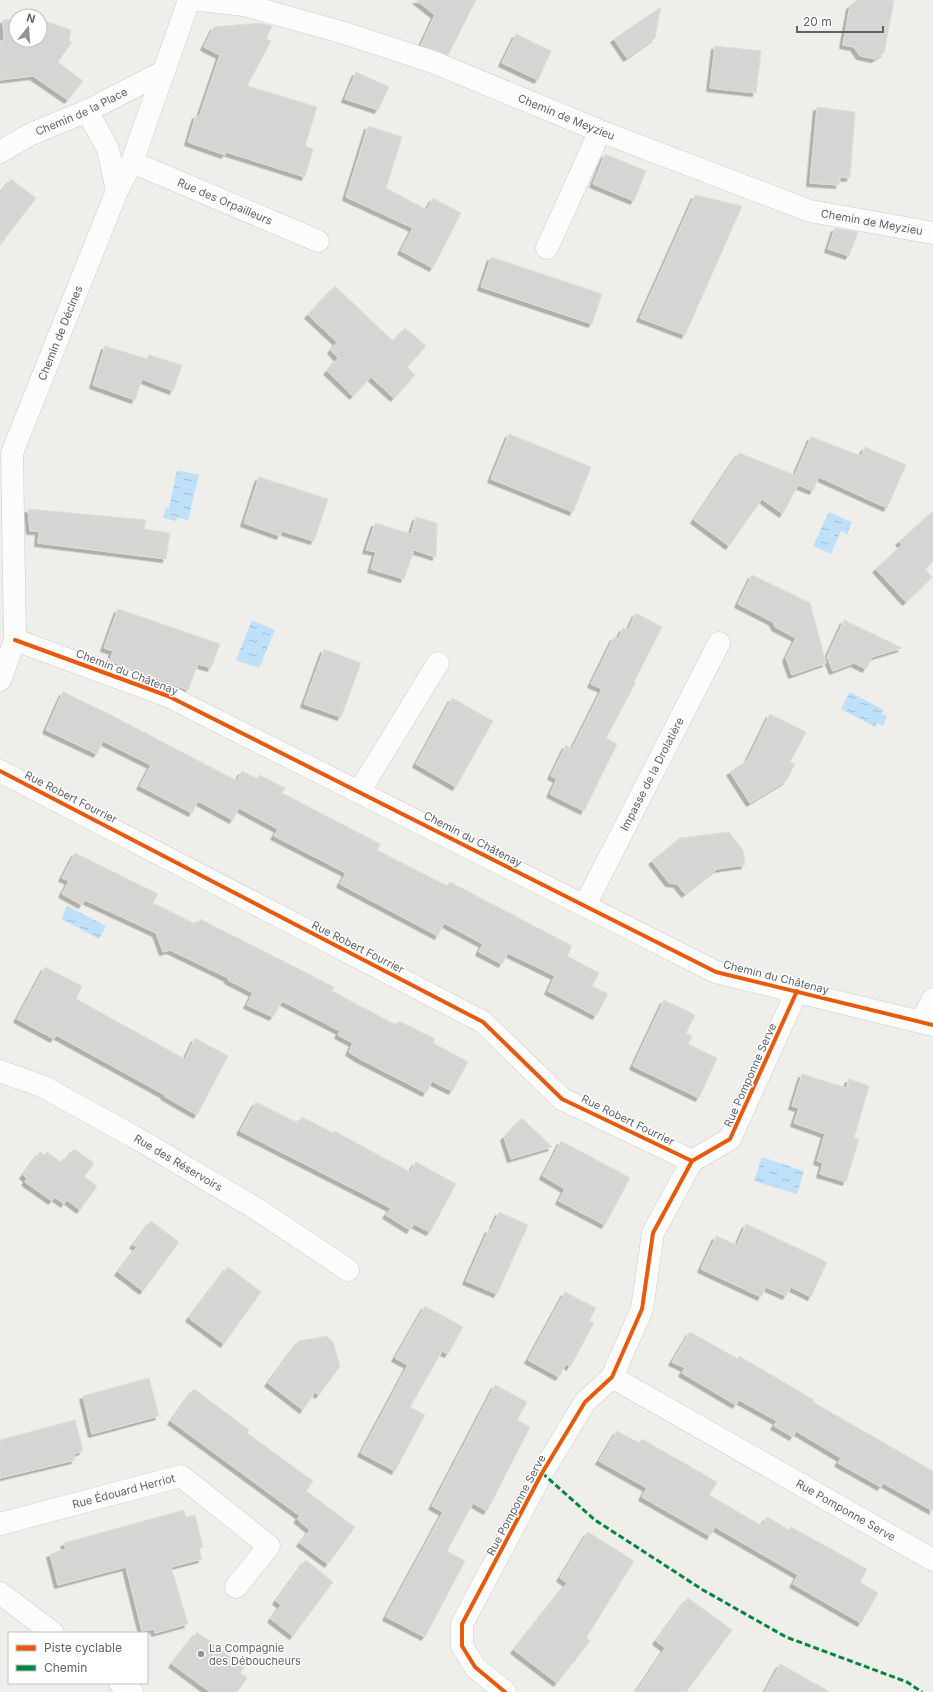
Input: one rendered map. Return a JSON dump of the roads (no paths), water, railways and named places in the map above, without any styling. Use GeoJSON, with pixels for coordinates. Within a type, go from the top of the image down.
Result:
{"type":"FeatureCollection","features":[{"type":"Feature","properties":{"kind":"street","name":"Chemin de Décines"},"geometry":{"type":"LineString","coordinates":[[0,680],[15,640],[6,451],[117,191],[132,162],[189,0]]}},
{"type":"Feature","properties":{"kind":"street","name":"Chemin de Meyzieu"},"geometry":{"type":"LineString","coordinates":[[200,0],[244,5],[369,41],[433,62],[600,131],[810,211],[933,233]]}},
{"type":"Feature","properties":{"kind":"street","name":"Chemin de la Place"},"geometry":{"type":"LineString","coordinates":[[0,152],[31,134],[87,111],[163,72]]}},
{"type":"Feature","properties":{"kind":"street"},"geometry":{"type":"LineString","coordinates":[[87,111],[108,149],[117,191]]}},
{"type":"Feature","properties":{"kind":"street"},"geometry":{"type":"LineString","coordinates":[[547,248],[600,131]]}},
{"type":"Feature","properties":{"kind":"street","name":"Rue des Orpailleurs"},"geometry":{"type":"LineString","coordinates":[[132,162],[318,241]]}},
{"type":"Feature","properties":{"kind":"street","name":"Chemin du Châtenay"},"geometry":{"type":"LineString","coordinates":[[15,640],[168,696],[716,972],[927,1023]]}},
{"type":"Feature","properties":{"kind":"street","name":"Impasse de la Drolatière"},"geometry":{"type":"LineString","coordinates":[[585,905],[719,643]]}},
{"type":"Feature","properties":{"kind":"street"},"geometry":{"type":"LineString","coordinates":[[359,792],[438,663]]}},
{"type":"Feature","properties":{"kind":"street","name":"Rue Robert Fourrier"},"geometry":{"type":"LineString","coordinates":[[0,771],[483,1022],[562,1099],[692,1161]]}},
{"type":"Feature","properties":{"kind":"street","name":"Rue Pomponne Serve"},"geometry":{"type":"LineString","coordinates":[[506,1692],[474,1667],[462,1646],[462,1624],[542,1473],[585,1402],[612,1377],[642,1309],[653,1234],[692,1161],[730,1139],[797,991]]}},
{"type":"Feature","properties":{"kind":"street"},"geometry":{"type":"LineString","coordinates":[[927,1023],[933,999]]}},
{"type":"Feature","properties":{"kind":"street","name":"Rue des Réservoirs"},"geometry":{"type":"LineString","coordinates":[[0,1071],[44,1087],[138,1139],[255,1208],[348,1270]]}},
{"type":"Feature","properties":{"kind":"street","name":"Rue Pomponne Serve"},"geometry":{"type":"LineString","coordinates":[[612,1377],[933,1560]]}},
{"type":"Feature","properties":{"kind":"street","name":"Rue Édouard Herriot"},"geometry":{"type":"LineString","coordinates":[[0,1524],[181,1476],[269,1546],[236,1587]]}},
{"type":"Feature","properties":{"kind":"street"},"geometry":{"type":"LineString","coordinates":[[0,1593],[52,1632]]}},
{"type":"Feature","properties":{"kind":"street"},"geometry":{"type":"LineString","coordinates":[[121,1684],[132,1692]]}},
{"type":"Feature","properties":{"kind":"water"},"geometry":{"type":"Polygon","coordinates":[[[177,470],[199,475],[188,520],[177,518],[176,521],[163,518],[166,507],[169,508],[177,470]]]}},
{"type":"Feature","properties":{"kind":"water"},"geometry":{"type":"Polygon","coordinates":[[[829,512],[852,522],[847,534],[841,531],[831,554],[813,546],[829,512]]]}},
{"type":"Feature","properties":{"kind":"water"},"geometry":{"type":"Polygon","coordinates":[[[252,620],[275,630],[259,668],[236,660],[252,620]]]}},
{"type":"Feature","properties":{"kind":"water"},"geometry":{"type":"Polygon","coordinates":[[[850,692],[884,710],[882,714],[887,716],[883,726],[877,723],[875,727],[841,709],[850,692]]]}},
{"type":"Feature","properties":{"kind":"water"},"geometry":{"type":"Polygon","coordinates":[[[67,906],[106,926],[99,939],[61,919],[67,906]]]}},
{"type":"Feature","properties":{"kind":"water"},"geometry":{"type":"Polygon","coordinates":[[[762,1157],[804,1171],[797,1194],[754,1181],[762,1157]]]}},
{"type":"Feature","properties":{"kind":"place","name":"La Compagnie des Déboucheurs"},"geometry":{"type":"Point","coordinates":[201,1654]}}]}
